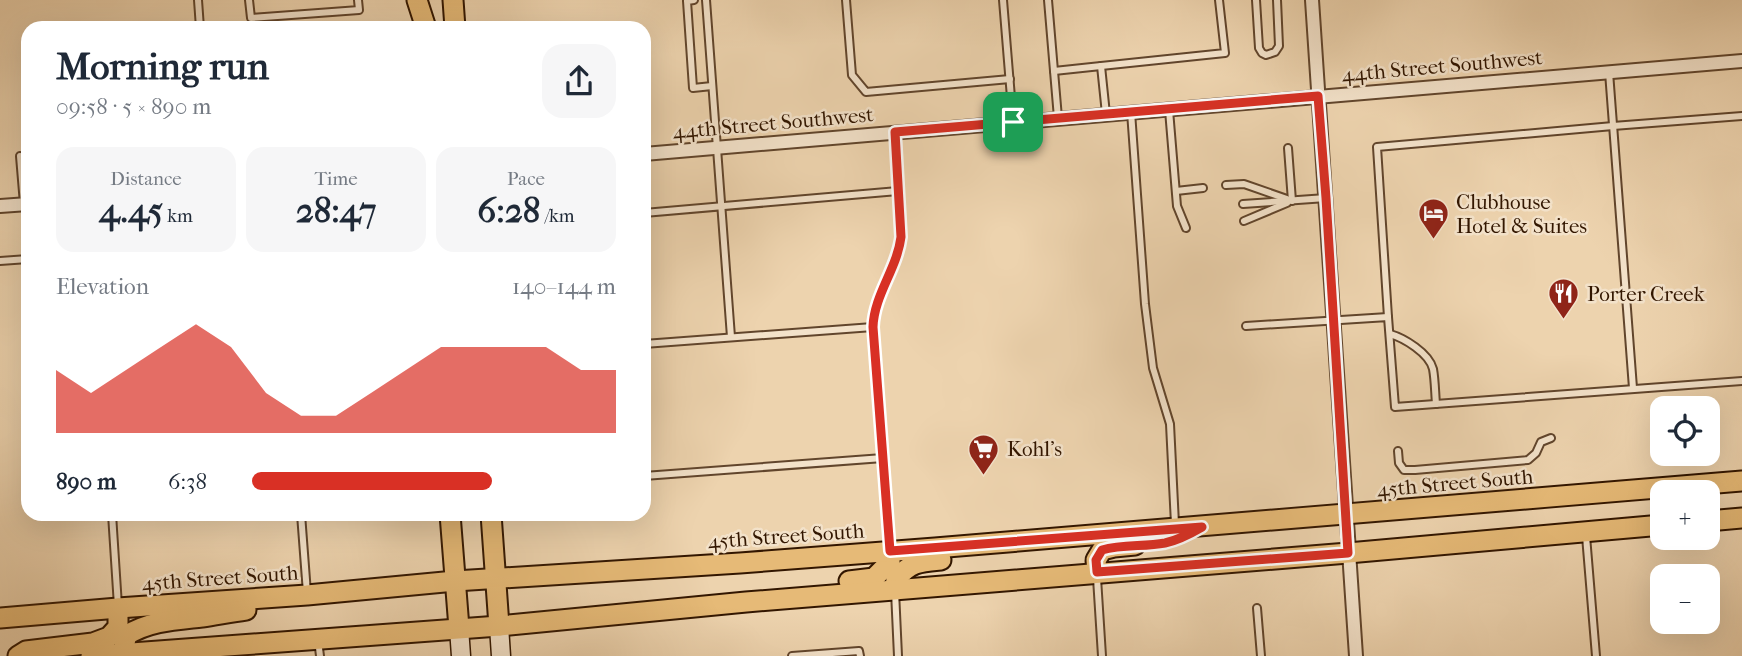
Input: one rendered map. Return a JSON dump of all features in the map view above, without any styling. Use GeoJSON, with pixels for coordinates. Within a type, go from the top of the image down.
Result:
{"type":"FeatureCollection","features":[{"type":"Feature","properties":{"kind":"main road"},"geometry":{"type":"LineString","coordinates":[[410,0],[412,21]]}},
{"type":"Feature","properties":{"kind":"main road"},"geometry":{"type":"LineString","coordinates":[[417,0],[424,21]]}},
{"type":"Feature","properties":{"kind":"main road"},"geometry":{"type":"LineString","coordinates":[[453,0],[454,21]]}},
{"type":"Feature","properties":{"kind":"main road","name":"45th Street South"},"geometry":{"type":"LineString","coordinates":[[0,618],[455,581],[1202,527],[1742,481]]}},
{"type":"Feature","properties":{"kind":"main road"},"geometry":{"type":"LineString","coordinates":[[1720,508],[1742,507]]}},
{"type":"Feature","properties":{"kind":"main road"},"geometry":{"type":"LineString","coordinates":[[1720,520],[1742,518]]}},
{"type":"Feature","properties":{"kind":"main road"},"geometry":{"type":"LineString","coordinates":[[451,521],[461,656]]}},
{"type":"Feature","properties":{"kind":"main road"},"geometry":{"type":"LineString","coordinates":[[491,521],[501,656]]}},
{"type":"Feature","properties":{"kind":"main road"},"geometry":{"type":"LineString","coordinates":[[91,656],[319,648],[459,628],[1650,525]]}},
{"type":"Feature","properties":{"kind":"main road"},"geometry":{"type":"LineString","coordinates":[[1097,572],[1096,560],[1102,550],[1164,543],[1186,537],[1202,527]]}},
{"type":"Feature","properties":{"kind":"main road"},"geometry":{"type":"LineString","coordinates":[[895,589],[896,579],[906,568],[919,562],[1062,549],[1085,536]]}},
{"type":"Feature","properties":{"kind":"main road"},"geometry":{"type":"LineString","coordinates":[[683,608],[759,590],[874,578],[890,562],[890,551]]}},
{"type":"Feature","properties":{"kind":"main road"},"geometry":{"type":"LineString","coordinates":[[122,655],[127,635],[154,622],[263,607],[307,595]]}},
{"type":"Feature","properties":{"kind":"main road"},"geometry":{"type":"LineString","coordinates":[[18,656],[26,651],[93,643],[109,637],[118,627],[118,608]]}},
{"type":"Feature","properties":{"kind":"street"},"geometry":{"type":"LineString","coordinates":[[1312,0],[1356,656]]}},
{"type":"Feature","properties":{"kind":"street","name":"44th Street Southwest"},"geometry":{"type":"LineString","coordinates":[[651,152],[1742,61]]}},
{"type":"Feature","properties":{"kind":"street"},"geometry":{"type":"LineString","coordinates":[[0,206],[21,204]]}},
{"type":"Feature","properties":{"kind":"lane"},"geometry":{"type":"LineString","coordinates":[[198,0],[200,21]]}},
{"type":"Feature","properties":{"kind":"lane"},"geometry":{"type":"LineString","coordinates":[[249,0],[251,18],[359,10],[358,0]]}},
{"type":"Feature","properties":{"kind":"lane"},"geometry":{"type":"LineString","coordinates":[[694,0],[687,1],[693,88],[712,86]]}},
{"type":"Feature","properties":{"kind":"lane"},"geometry":{"type":"LineString","coordinates":[[706,0],[731,337]]}},
{"type":"Feature","properties":{"kind":"lane"},"geometry":{"type":"LineString","coordinates":[[846,0],[852,75],[866,92],[1010,79]]}},
{"type":"Feature","properties":{"kind":"lane"},"geometry":{"type":"LineString","coordinates":[[1003,0],[1013,122]]}},
{"type":"Feature","properties":{"kind":"lane"},"geometry":{"type":"LineString","coordinates":[[1048,0],[1058,118]]}},
{"type":"Feature","properties":{"kind":"lane"},"geometry":{"type":"LineString","coordinates":[[1054,71],[1225,53],[1219,0]]}},
{"type":"Feature","properties":{"kind":"lane"},"geometry":{"type":"LineString","coordinates":[[1256,0],[1259,48],[1266,55],[1276,52],[1279,46],[1278,0]]}},
{"type":"Feature","properties":{"kind":"lane"},"geometry":{"type":"LineString","coordinates":[[1101,66],[1106,114]]}},
{"type":"Feature","properties":{"kind":"lane"},"geometry":{"type":"LineString","coordinates":[[1609,72],[1633,388]]}},
{"type":"Feature","properties":{"kind":"lane"},"geometry":{"type":"LineString","coordinates":[[1169,108],[1177,206],[1186,228]]}},
{"type":"Feature","properties":{"kind":"lane"},"geometry":{"type":"LineString","coordinates":[[1131,112],[1145,304],[1153,368],[1170,424],[1175,529]]}},
{"type":"Feature","properties":{"kind":"lane"},"geometry":{"type":"LineString","coordinates":[[1742,116],[1377,147],[1395,407],[1742,381]]}},
{"type":"Feature","properties":{"kind":"lane"},"geometry":{"type":"LineString","coordinates":[[890,551],[873,317],[877,301],[900,248],[895,132]]}},
{"type":"Feature","properties":{"kind":"lane"},"geometry":{"type":"LineString","coordinates":[[1288,148],[1292,201]]}},
{"type":"Feature","properties":{"kind":"lane"},"geometry":{"type":"LineString","coordinates":[[20,156],[21,164]]}},
{"type":"Feature","properties":{"kind":"lane"},"geometry":{"type":"LineString","coordinates":[[1226,185],[1244,184],[1292,201]]}},
{"type":"Feature","properties":{"kind":"lane"},"geometry":{"type":"LineString","coordinates":[[1176,191],[1203,188]]}},
{"type":"Feature","properties":{"kind":"lane"},"geometry":{"type":"LineString","coordinates":[[651,212],[898,191]]}},
{"type":"Feature","properties":{"kind":"lane"},"geometry":{"type":"LineString","coordinates":[[1243,204],[1326,198]]}},
{"type":"Feature","properties":{"kind":"lane"},"geometry":{"type":"LineString","coordinates":[[1244,221],[1292,201]]}},
{"type":"Feature","properties":{"kind":"lane"},"geometry":{"type":"LineString","coordinates":[[1177,206],[1185,210]]}},
{"type":"Feature","properties":{"kind":"lane"},"geometry":{"type":"LineString","coordinates":[[0,261],[21,259]]}},
{"type":"Feature","properties":{"kind":"lane"},"geometry":{"type":"LineString","coordinates":[[1246,326],[1388,317]]}},
{"type":"Feature","properties":{"kind":"lane"},"geometry":{"type":"LineString","coordinates":[[651,343],[873,327]]}},
{"type":"Feature","properties":{"kind":"lane"},"geometry":{"type":"LineString","coordinates":[[1390,334],[1403,338],[1429,360],[1433,370],[1436,404]]}},
{"type":"Feature","properties":{"kind":"lane"},"geometry":{"type":"LineString","coordinates":[[1398,451],[1399,463],[1404,470],[1428,469],[1528,460],[1536,453],[1541,442],[1552,438]]}},
{"type":"Feature","properties":{"kind":"lane"},"geometry":{"type":"LineString","coordinates":[[651,475],[883,458]]}},
{"type":"Feature","properties":{"kind":"lane"},"geometry":{"type":"LineString","coordinates":[[112,521],[118,608]]}},
{"type":"Feature","properties":{"kind":"lane"},"geometry":{"type":"LineString","coordinates":[[302,521],[307,595]]}},
{"type":"Feature","properties":{"kind":"lane"},"geometry":{"type":"LineString","coordinates":[[1586,531],[1596,656]]}},
{"type":"Feature","properties":{"kind":"lane"},"geometry":{"type":"LineString","coordinates":[[1097,572],[1102,656]]}},
{"type":"Feature","properties":{"kind":"lane"},"geometry":{"type":"LineString","coordinates":[[895,589],[898,656]]}},
{"type":"Feature","properties":{"kind":"lane"},"geometry":{"type":"LineString","coordinates":[[1257,608],[1261,656]]}},
{"type":"Feature","properties":{"kind":"lane"},"geometry":{"type":"LineString","coordinates":[[792,656],[859,651],[860,656]]}},
{"type":"Feature","properties":{"kind":"place","name":"Clubhouse Hotel & Suites"},"geometry":{"type":"Point","coordinates":[1433,241]}},
{"type":"Feature","properties":{"kind":"place","name":"Porter Creek"},"geometry":{"type":"Point","coordinates":[1564,321]}},
{"type":"Feature","properties":{"kind":"place","name":"Kohl's"},"geometry":{"type":"Point","coordinates":[984,476]}},
{"type":"Feature","properties":{"kind":"route"},"geometry":{"type":"LineString","coordinates":[[1318,96],[1348,553],[1097,572],[1096,560],[1102,550],[1164,543],[1186,537],[1202,527],[890,551],[873,317],[877,301],[900,248],[895,132],[1013,122],[1318,96]]}}]}
